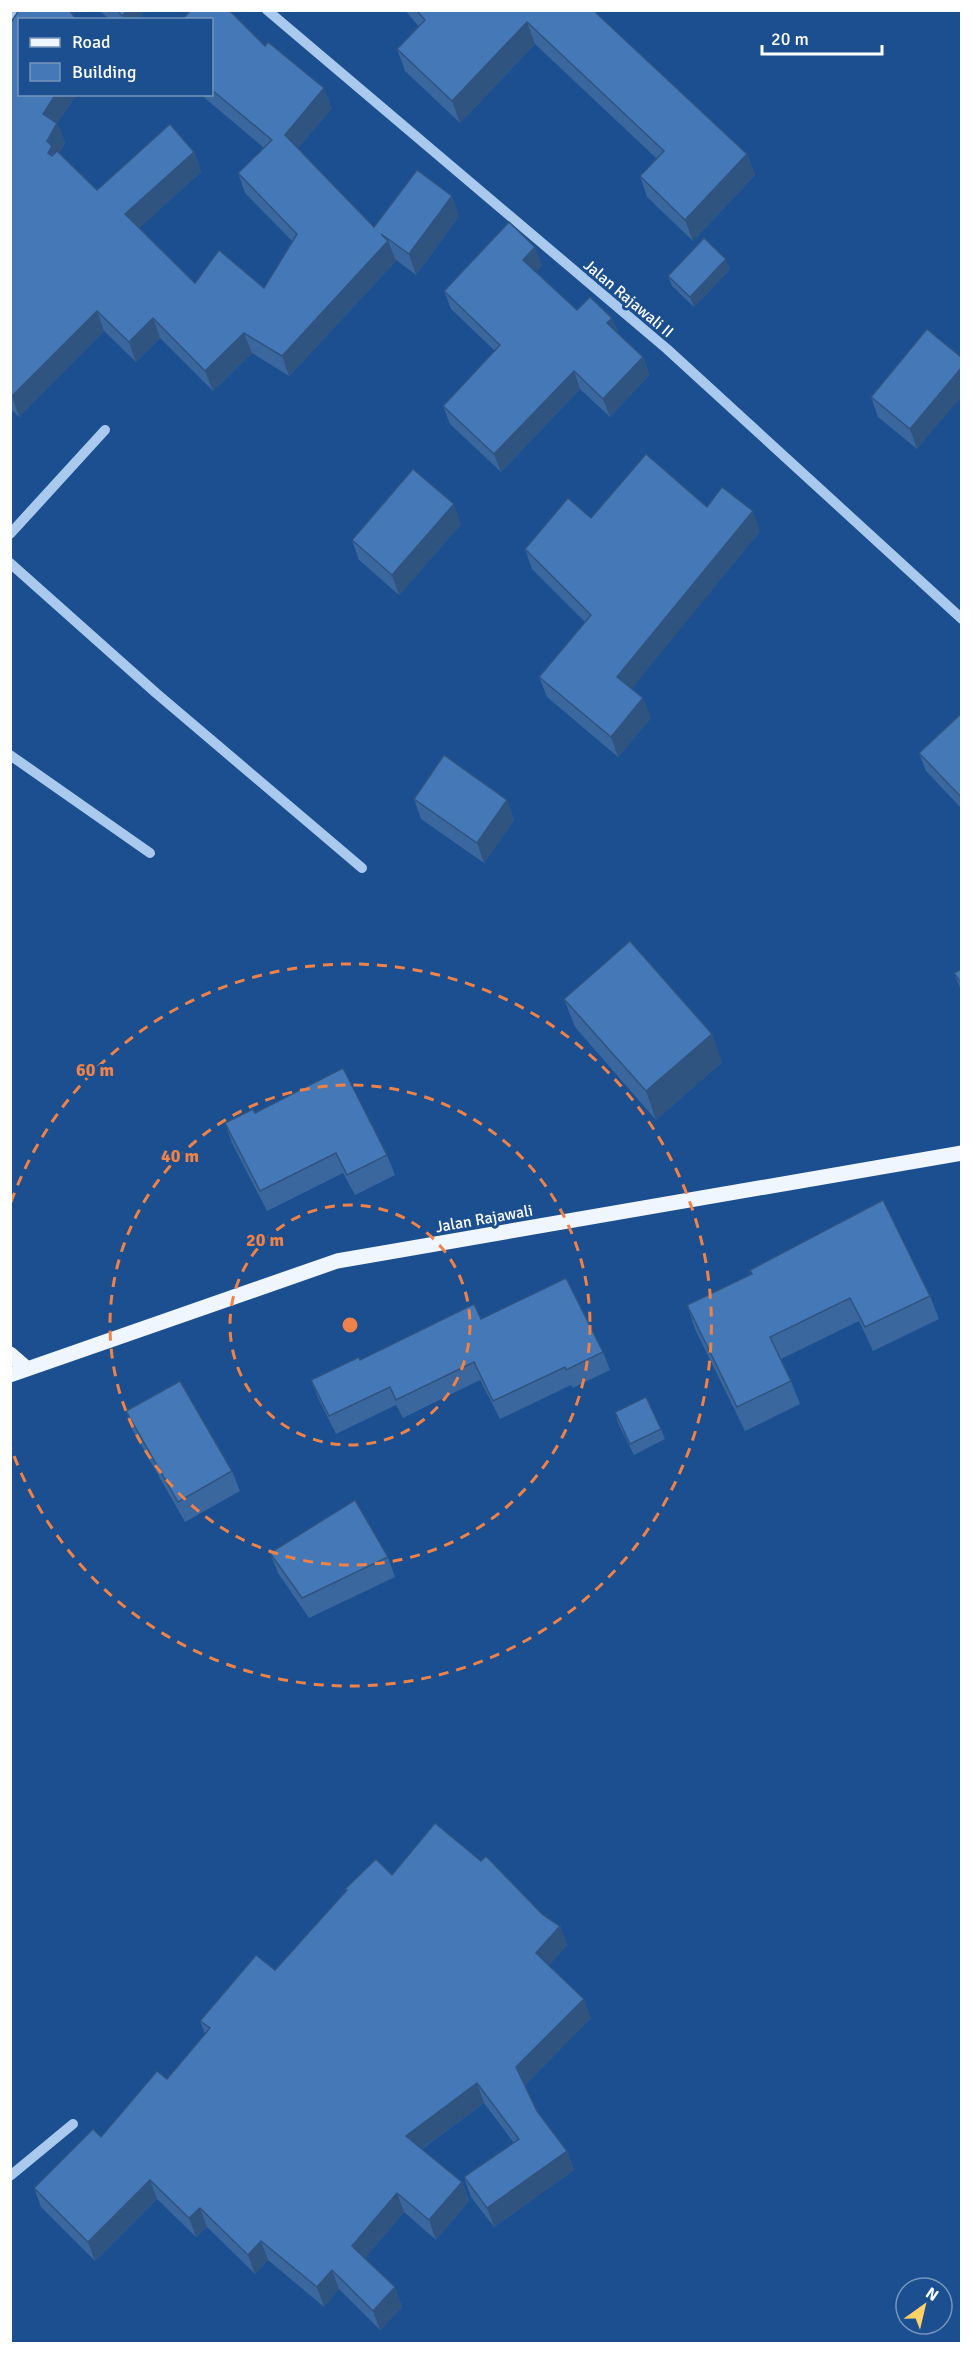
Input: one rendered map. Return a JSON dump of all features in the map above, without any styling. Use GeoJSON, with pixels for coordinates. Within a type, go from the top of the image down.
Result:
{"type":"FeatureCollection","features":[{"type":"Feature","properties":{"kind":"main road","name":"Jalan Rajawali"},"geometry":{"type":"LineString","coordinates":[[10,1375],[337,1261],[962,1153]]}},
{"type":"Feature","properties":{"kind":"main road"},"geometry":{"type":"LineString","coordinates":[[10,1354],[26,1368]]}},
{"type":"Feature","properties":{"kind":"street"},"geometry":{"type":"LineString","coordinates":[[10,15],[13,10]]}},
{"type":"Feature","properties":{"kind":"street","name":"Jalan Rajawali II"},"geometry":{"type":"LineString","coordinates":[[267,10],[667,350],[962,619]]}},
{"type":"Feature","properties":{"kind":"street"},"geometry":{"type":"LineString","coordinates":[[10,534],[105,430]]}},
{"type":"Feature","properties":{"kind":"street"},"geometry":{"type":"LineString","coordinates":[[10,563],[156,693],[362,868]]}},
{"type":"Feature","properties":{"kind":"street"},"geometry":{"type":"LineString","coordinates":[[10,754],[150,853]]}},
{"type":"Feature","properties":{"kind":"street"},"geometry":{"type":"LineString","coordinates":[[10,2176],[73,2124]]}},
{"type":"Feature","properties":{"kind":"building"},"geometry":{"type":"Polygon","coordinates":[[[19,10],[69,10],[75,18],[18,18],[18,96],[55,96],[43,114],[57,123],[47,141],[52,146],[48,153],[52,156],[57,151],[97,190],[170,124],[194,152],[125,214],[195,283],[219,250],[264,288],[297,234],[238,173],[272,140],[213,91],[213,18],[184,18],[191,10],[229,10],[265,46],[268,42],[324,88],[285,135],[374,227],[417,170],[452,196],[409,254],[381,234],[388,241],[282,356],[244,333],[205,371],[153,318],[129,342],[97,311],[12,396],[10,395],[10,24],[19,10]]]}},
{"type":"Feature","properties":{"kind":"building"},"geometry":{"type":"Polygon","coordinates":[[[116,10],[126,10],[123,16],[116,10]]]}},
{"type":"Feature","properties":{"kind":"building"},"geometry":{"type":"Polygon","coordinates":[[[416,10],[593,10],[747,154],[685,220],[640,176],[664,151],[527,22],[452,101],[397,49],[425,20],[416,10]]]}},
{"type":"Feature","properties":{"kind":"building"},"geometry":{"type":"Polygon","coordinates":[[[509,222],[535,247],[523,260],[577,310],[590,297],[612,318],[607,323],[643,357],[603,399],[574,371],[494,454],[443,406],[500,345],[444,291],[509,222]]]}},
{"type":"Feature","properties":{"kind":"building"},"geometry":{"type":"Polygon","coordinates":[[[704,238],[726,259],[690,297],[668,276],[704,238]]]}},
{"type":"Feature","properties":{"kind":"building"},"geometry":{"type":"Polygon","coordinates":[[[927,329],[962,358],[962,367],[910,429],[871,397],[927,329]]]}},
{"type":"Feature","properties":{"kind":"building"},"geometry":{"type":"Polygon","coordinates":[[[646,454],[707,507],[722,487],[753,511],[617,677],[643,698],[611,737],[539,677],[591,615],[525,549],[568,498],[591,518],[646,454]]]}},
{"type":"Feature","properties":{"kind":"building"},"geometry":{"type":"Polygon","coordinates":[[[413,469],[454,504],[392,575],[352,540],[413,469]]]}},
{"type":"Feature","properties":{"kind":"building"},"geometry":{"type":"Polygon","coordinates":[[[962,713],[962,798],[919,753],[962,713]]]}},
{"type":"Feature","properties":{"kind":"building"},"geometry":{"type":"Polygon","coordinates":[[[444,755],[507,800],[477,843],[414,799],[444,755]]]}},
{"type":"Feature","properties":{"kind":"building"},"geometry":{"type":"Polygon","coordinates":[[[630,941],[712,1034],[646,1091],[564,999],[630,941]]]}},
{"type":"Feature","properties":{"kind":"building"},"geometry":{"type":"Polygon","coordinates":[[[962,969],[962,984],[954,973],[962,969]]]}},
{"type":"Feature","properties":{"kind":"building"},"geometry":{"type":"Polygon","coordinates":[[[343,1068],[387,1155],[347,1175],[336,1153],[260,1191],[225,1123],[253,1109],[255,1113],[343,1068]]]}},
{"type":"Feature","properties":{"kind":"building"},"geometry":{"type":"Polygon","coordinates":[[[883,1200],[930,1296],[865,1327],[850,1298],[770,1337],[791,1381],[737,1407],[687,1305],[752,1274],[750,1270],[883,1200]]]}},
{"type":"Feature","properties":{"kind":"building"},"geometry":{"type":"Polygon","coordinates":[[[566,1278],[603,1352],[493,1401],[474,1362],[396,1400],[390,1387],[329,1416],[311,1380],[359,1357],[360,1360],[474,1304],[481,1319],[566,1278]]]}},
{"type":"Feature","properties":{"kind":"building"},"geometry":{"type":"Polygon","coordinates":[[[180,1381],[232,1471],[178,1502],[126,1411],[180,1381]]]}},
{"type":"Feature","properties":{"kind":"building"},"geometry":{"type":"Polygon","coordinates":[[[646,1397],[661,1429],[630,1444],[615,1412],[646,1397]]]}},
{"type":"Feature","properties":{"kind":"building"},"geometry":{"type":"Polygon","coordinates":[[[355,1500],[388,1557],[302,1598],[270,1553],[355,1500]]]}},
{"type":"Feature","properties":{"kind":"building"},"geometry":{"type":"Polygon","coordinates":[[[435,1823],[481,1861],[486,1856],[543,1915],[560,1926],[536,1953],[584,1999],[516,2067],[537,2111],[567,2151],[487,2208],[464,2177],[519,2139],[477,2083],[406,2136],[462,2182],[429,2220],[397,2193],[352,2246],[395,2287],[373,2311],[332,2270],[317,2287],[261,2241],[248,2255],[200,2208],[189,2218],[150,2180],[88,2242],[34,2188],[93,2129],[101,2137],[157,2071],[167,2079],[210,2028],[200,2021],[256,1955],[275,1970],[347,1890],[345,1889],[376,1859],[392,1875],[435,1823]]]}}]}
